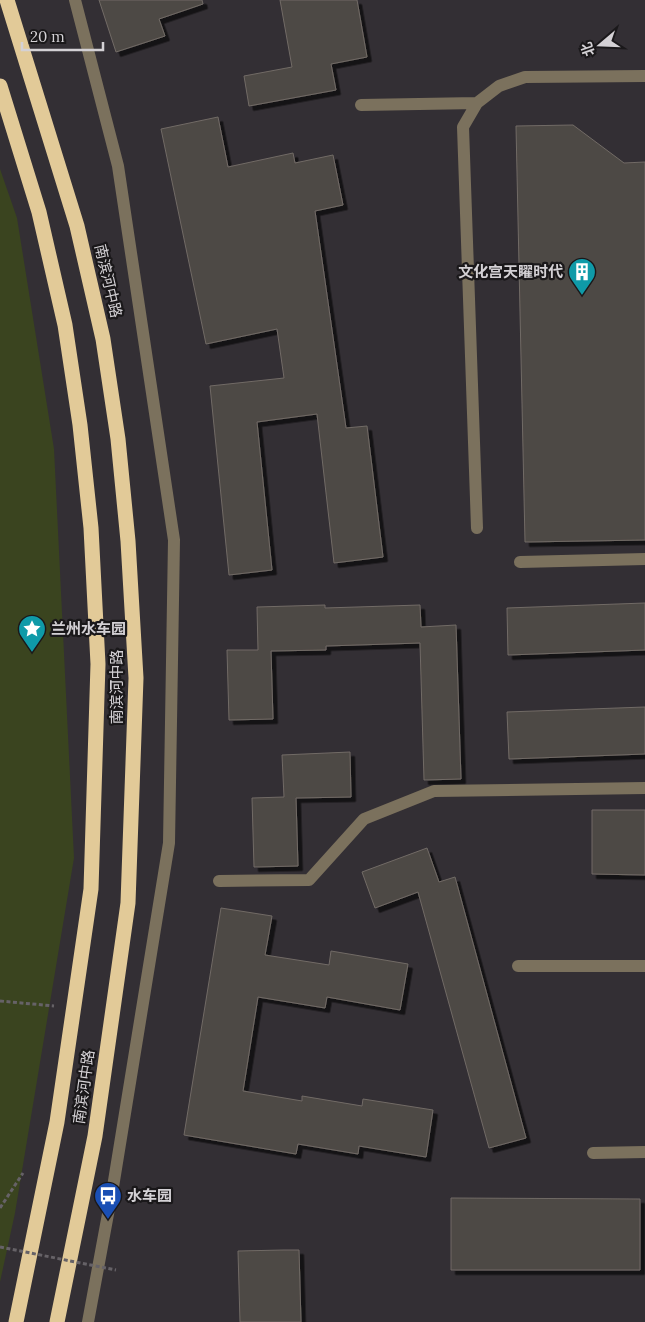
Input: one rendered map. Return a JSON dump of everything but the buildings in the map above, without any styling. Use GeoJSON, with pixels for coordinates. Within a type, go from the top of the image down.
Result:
{"type":"FeatureCollection","features":[{"type":"Feature","properties":{"kind":"highway","name":"南滨河中路"},"geometry":{"type":"LineString","coordinates":[[7,0],[78,226],[103,339],[118,439],[128,541],[136,678],[128,903],[95,1136],[57,1322]]}},
{"type":"Feature","properties":{"kind":"highway","name":"南滨河中路"},"geometry":{"type":"LineString","coordinates":[[0,86],[39,212],[65,325],[80,425],[91,528],[98,664],[91,889],[57,1122],[16,1322]]}},
{"type":"Feature","properties":{"kind":"street"},"geometry":{"type":"LineString","coordinates":[[75,0],[118,166],[174,540],[169,843],[113,1187],[88,1322]]}},
{"type":"Feature","properties":{"kind":"street"},"geometry":{"type":"LineString","coordinates":[[477,528],[463,127],[477,103],[499,86],[525,77],[645,76]]}},
{"type":"Feature","properties":{"kind":"street"},"geometry":{"type":"LineString","coordinates":[[361,105],[477,103]]}},
{"type":"Feature","properties":{"kind":"street"},"geometry":{"type":"LineString","coordinates":[[520,562],[645,559]]}},
{"type":"Feature","properties":{"kind":"street"},"geometry":{"type":"LineString","coordinates":[[218,881],[309,880],[364,819],[434,791],[645,788]]}},
{"type":"Feature","properties":{"kind":"street"},"geometry":{"type":"LineString","coordinates":[[518,966],[645,966]]}},
{"type":"Feature","properties":{"kind":"street"},"geometry":{"type":"LineString","coordinates":[[593,1153],[645,1152]]}},
{"type":"Feature","properties":{"kind":"path"},"geometry":{"type":"LineString","coordinates":[[0,1002],[74,1008]]}},
{"type":"Feature","properties":{"kind":"path"},"geometry":{"type":"LineString","coordinates":[[0,1247],[116,1270]]}},
{"type":"Feature","properties":{"kind":"green space","name":"兰州水车园"},"geometry":{"type":"Polygon","coordinates":[[[0,169],[17,218],[54,449],[74,858],[15,1213],[0,1282],[0,169]]]}},
{"type":"Feature","properties":{"kind":"place","name":"文化宫天矅时代"},"geometry":{"type":"Point","coordinates":[582,296]}},
{"type":"Feature","properties":{"kind":"place","name":"兰州水车园"},"geometry":{"type":"Point","coordinates":[32,653]}},
{"type":"Feature","properties":{"kind":"place","name":"水车园"},"geometry":{"type":"Point","coordinates":[108,1220]}}]}
